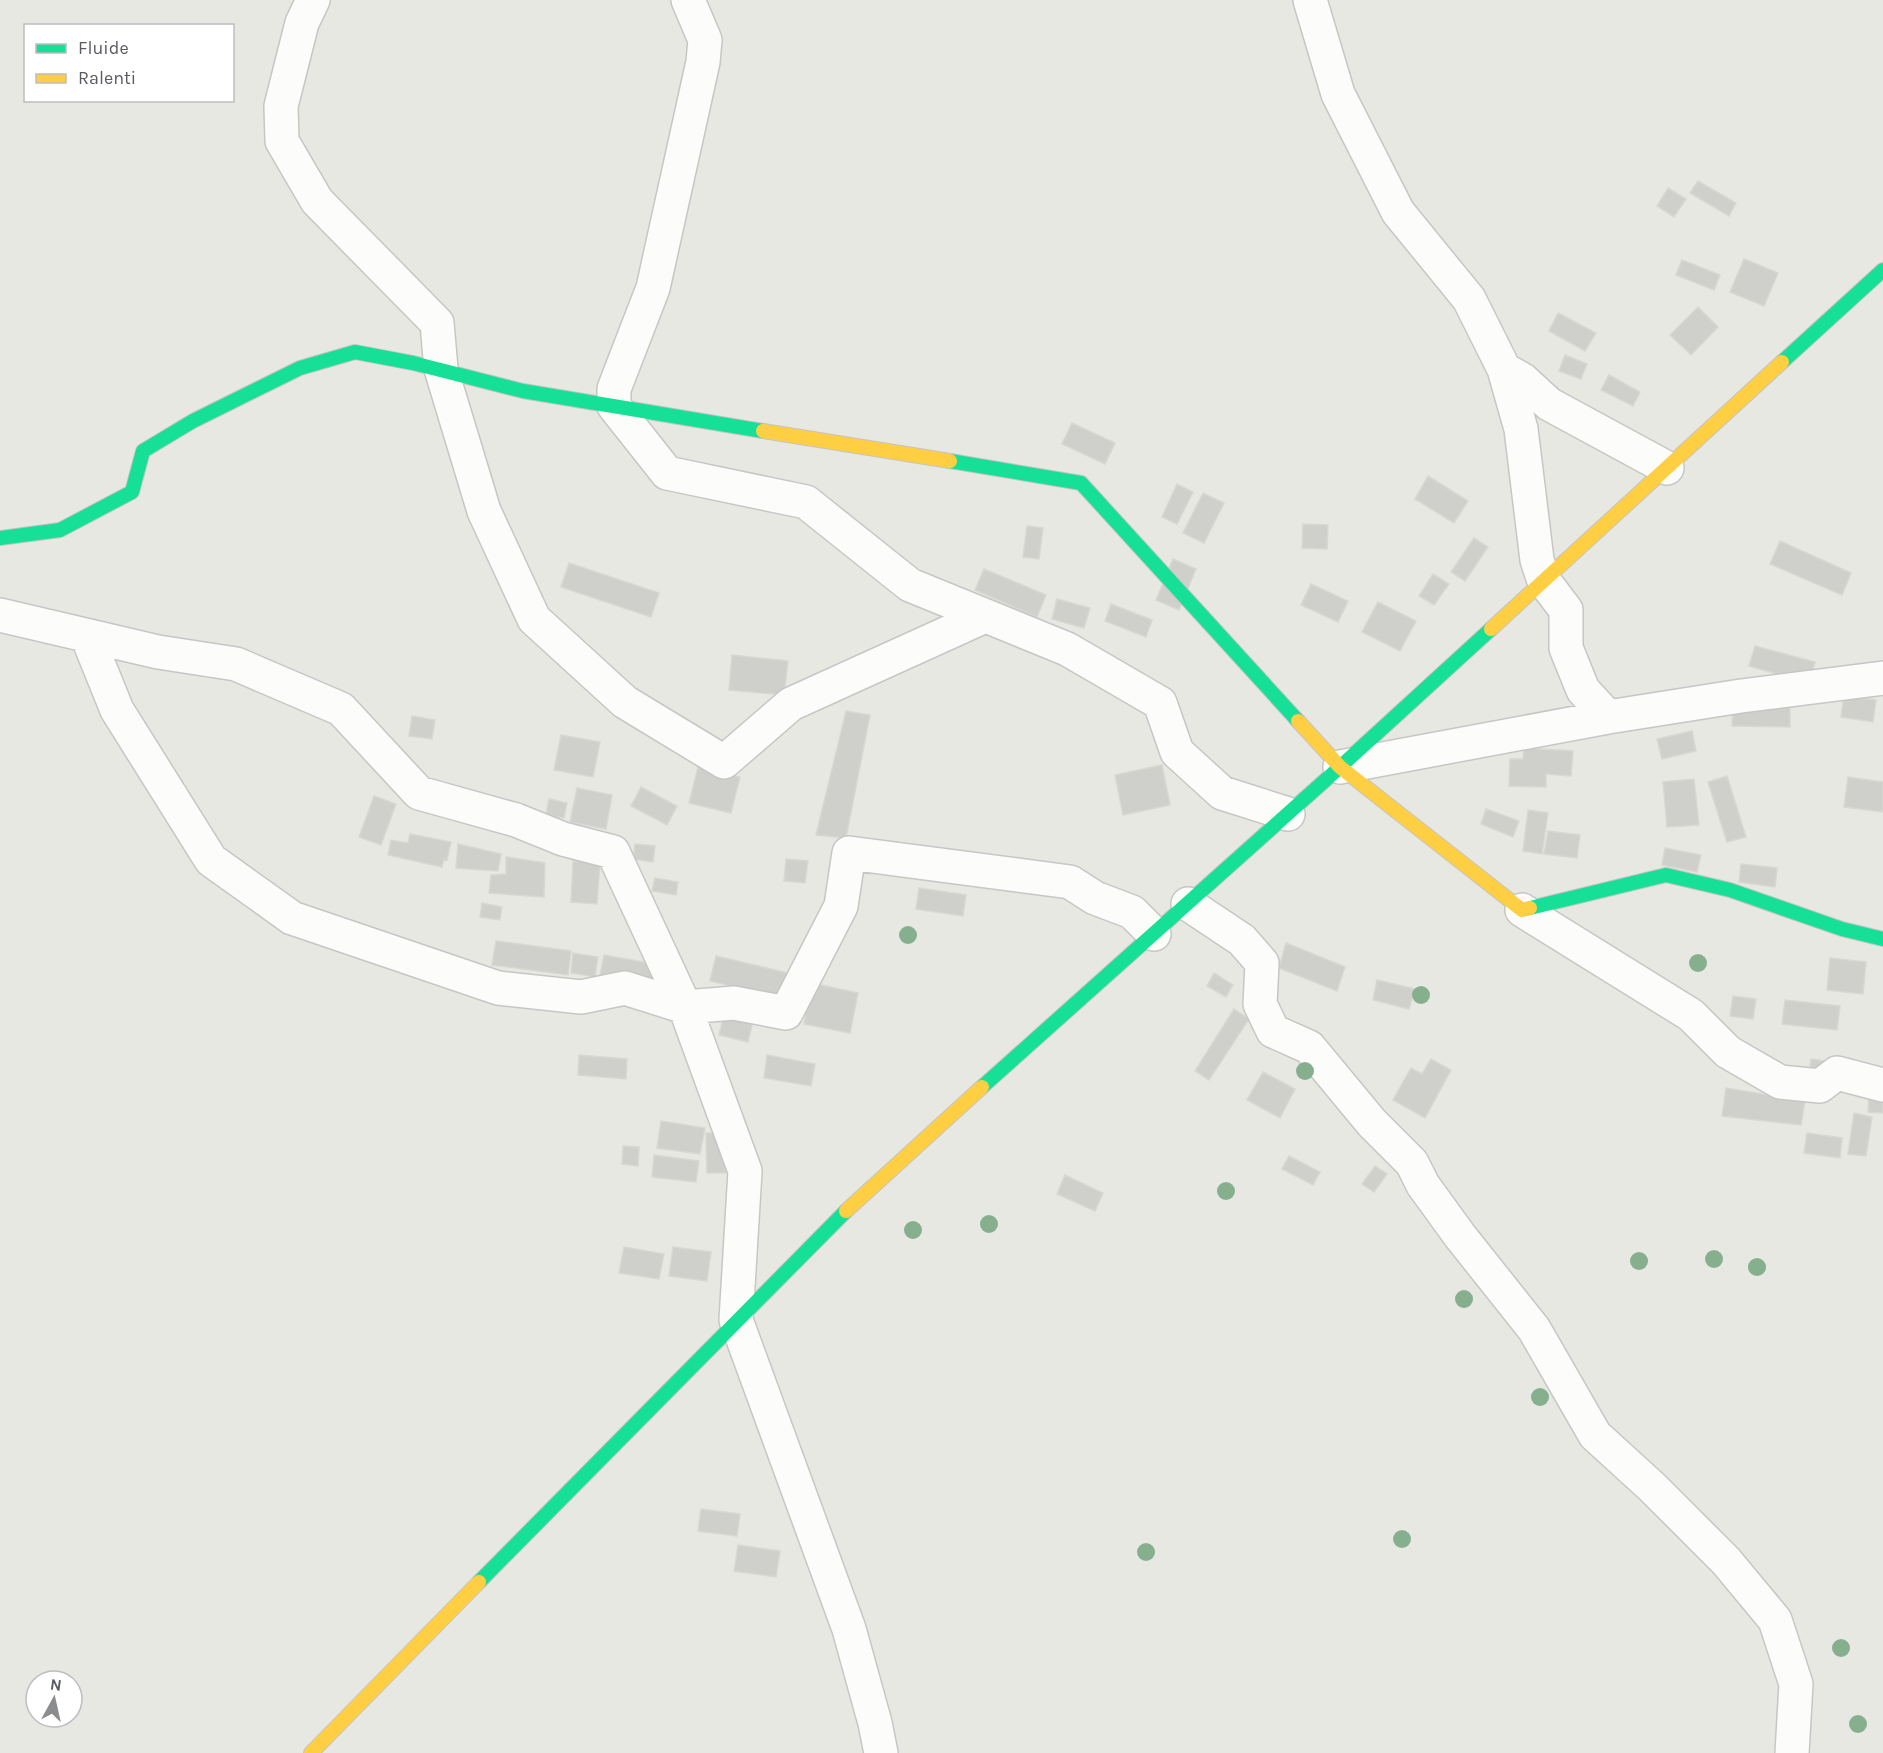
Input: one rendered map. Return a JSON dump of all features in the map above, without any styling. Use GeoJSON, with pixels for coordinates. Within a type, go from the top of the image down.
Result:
{"type":"FeatureCollection","features":[{"type":"Feature","properties":{"kind":"street"},"geometry":{"type":"LineString","coordinates":[[313,0],[302,23],[281,106],[282,141],[317,201],[437,323],[441,369],[484,511],[534,619],[625,702],[723,762],[791,704],[986,616]]}},
{"type":"Feature","properties":{"kind":"street"},"geometry":{"type":"LineString","coordinates":[[688,0],[705,40],[703,62],[653,288],[614,389],[614,406],[667,473],[806,502],[910,585],[1066,649],[1160,703],[1177,752],[1222,793],[1288,814]]}},
{"type":"Feature","properties":{"kind":"street"},"geometry":{"type":"LineString","coordinates":[[1310,0],[1338,94],[1398,212],[1469,299],[1504,369],[1521,429],[1537,560],[1544,581],[1566,610],[1566,648],[1583,690],[1608,717]]}},
{"type":"Feature","properties":{"kind":"street"},"geometry":{"type":"LineString","coordinates":[[311,1753],[736,1320],[860,1197],[1340,767],[1883,270]]}},
{"type":"Feature","properties":{"kind":"street"},"geometry":{"type":"LineString","coordinates":[[0,538],[60,530],[132,492],[143,451],[193,421],[300,368],[355,352],[441,369],[523,391],[1081,483],[1340,767],[1522,910],[1691,1015],[1728,1052],[1780,1082],[1820,1086],[1836,1073],[1883,1085]]}},
{"type":"Feature","properties":{"kind":"street"},"geometry":{"type":"LineString","coordinates":[[1504,369],[1523,380],[1549,404],[1667,468]]}},
{"type":"Feature","properties":{"kind":"street"},"geometry":{"type":"LineString","coordinates":[[0,615],[158,652],[236,664],[341,709],[419,793],[516,820],[563,839],[613,852],[685,1007],[745,1171],[736,1320],[849,1629],[881,1753]]}},
{"type":"Feature","properties":{"kind":"street"},"geometry":{"type":"LineString","coordinates":[[87,636],[117,710],[211,860],[292,918],[498,988],[581,997],[625,988],[685,1007],[734,1003],[786,1013],[841,906],[849,853],[1070,882],[1095,898],[1132,912],[1154,934]]}},
{"type":"Feature","properties":{"kind":"street"},"geometry":{"type":"LineString","coordinates":[[1340,767],[1608,717],[1741,696],[1883,678]]}},
{"type":"Feature","properties":{"kind":"street"},"geometry":{"type":"LineString","coordinates":[[1522,910],[1666,875],[1730,890],[1842,929],[1883,939]]}},
{"type":"Feature","properties":{"kind":"street"},"geometry":{"type":"LineString","coordinates":[[1188,904],[1242,940],[1262,963],[1260,1004],[1273,1031],[1309,1047],[1371,1124],[1412,1163],[1422,1185],[1534,1329],[1595,1435],[1652,1487],[1726,1561],[1775,1620],[1796,1684],[1792,1753]]}},
{"type":"Feature","properties":{"kind":"building"},"geometry":{"type":"Polygon","coordinates":[[[1698,181],[1736,203],[1729,216],[1690,193],[1698,181]]]}},
{"type":"Feature","properties":{"kind":"building"},"geometry":{"type":"Polygon","coordinates":[[[1668,188],[1686,199],[1674,217],[1657,206],[1668,188]]]}},
{"type":"Feature","properties":{"kind":"building"},"geometry":{"type":"Polygon","coordinates":[[[1744,259],[1778,273],[1764,306],[1730,292],[1744,259]]]}},
{"type":"Feature","properties":{"kind":"building"},"geometry":{"type":"Polygon","coordinates":[[[1682,260],[1720,275],[1714,290],[1676,275],[1682,260]]]}},
{"type":"Feature","properties":{"kind":"building"},"geometry":{"type":"Polygon","coordinates":[[[1698,307],[1718,327],[1691,355],[1670,335],[1698,307]]]}},
{"type":"Feature","properties":{"kind":"building"},"geometry":{"type":"Polygon","coordinates":[[[1558,313],[1596,333],[1585,351],[1549,331],[1558,313]]]}},
{"type":"Feature","properties":{"kind":"building"},"geometry":{"type":"Polygon","coordinates":[[[1565,355],[1587,364],[1581,379],[1559,371],[1565,355]]]}},
{"type":"Feature","properties":{"kind":"building"},"geometry":{"type":"Polygon","coordinates":[[[1609,375],[1640,392],[1633,406],[1601,390],[1609,375]]]}},
{"type":"Feature","properties":{"kind":"building"},"geometry":{"type":"Polygon","coordinates":[[[1072,423],[1115,443],[1105,464],[1062,444],[1072,423]]]}},
{"type":"Feature","properties":{"kind":"building"},"geometry":{"type":"Polygon","coordinates":[[[1428,476],[1468,501],[1454,523],[1415,499],[1428,476]]]}},
{"type":"Feature","properties":{"kind":"building"},"geometry":{"type":"Polygon","coordinates":[[[1177,484],[1193,492],[1177,524],[1162,517],[1177,484]]]}},
{"type":"Feature","properties":{"kind":"building"},"geometry":{"type":"Polygon","coordinates":[[[1203,493],[1224,503],[1204,543],[1183,533],[1203,493]]]}},
{"type":"Feature","properties":{"kind":"building"},"geometry":{"type":"Polygon","coordinates":[[[1303,524],[1328,525],[1327,549],[1302,548],[1303,524]]]}},
{"type":"Feature","properties":{"kind":"building"},"geometry":{"type":"Polygon","coordinates":[[[1027,526],[1043,528],[1039,559],[1023,557],[1027,526]]]}},
{"type":"Feature","properties":{"kind":"building"},"geometry":{"type":"Polygon","coordinates":[[[1474,538],[1488,547],[1465,581],[1451,572],[1474,538]]]}},
{"type":"Feature","properties":{"kind":"building"},"geometry":{"type":"Polygon","coordinates":[[[1780,541],[1851,573],[1842,595],[1770,564],[1780,541]]]}},
{"type":"Feature","properties":{"kind":"building"},"geometry":{"type":"Polygon","coordinates":[[[1173,559],[1196,569],[1179,610],[1156,600],[1173,559]]]}},
{"type":"Feature","properties":{"kind":"building"},"geometry":{"type":"Polygon","coordinates":[[[569,563],[659,593],[651,617],[561,587],[569,563]]]}},
{"type":"Feature","properties":{"kind":"building"},"geometry":{"type":"Polygon","coordinates":[[[984,569],[1046,595],[1037,617],[975,590],[984,569]]]}},
{"type":"Feature","properties":{"kind":"building"},"geometry":{"type":"Polygon","coordinates":[[[1433,574],[1449,584],[1434,605],[1419,596],[1433,574]]]}},
{"type":"Feature","properties":{"kind":"building"},"geometry":{"type":"Polygon","coordinates":[[[1311,584],[1348,601],[1338,622],[1301,605],[1311,584]]]}},
{"type":"Feature","properties":{"kind":"building"},"geometry":{"type":"Polygon","coordinates":[[[1057,599],[1090,608],[1084,628],[1052,619],[1057,599]]]}},
{"type":"Feature","properties":{"kind":"building"},"geometry":{"type":"Polygon","coordinates":[[[1378,602],[1416,621],[1400,651],[1362,632],[1378,602]]]}},
{"type":"Feature","properties":{"kind":"building"},"geometry":{"type":"Polygon","coordinates":[[[1111,604],[1152,620],[1146,637],[1105,621],[1111,604]]]}},
{"type":"Feature","properties":{"kind":"building"},"geometry":{"type":"Polygon","coordinates":[[[1755,646],[1815,662],[1809,683],[1749,666],[1755,646]]]}},
{"type":"Feature","properties":{"kind":"building"},"geometry":{"type":"Polygon","coordinates":[[[732,655],[788,661],[784,695],[729,690],[732,655]]]}},
{"type":"Feature","properties":{"kind":"building"},"geometry":{"type":"Polygon","coordinates":[[[1844,695],[1876,700],[1873,722],[1841,717],[1844,695]]]}},
{"type":"Feature","properties":{"kind":"building"},"geometry":{"type":"Polygon","coordinates":[[[1733,703],[1790,705],[1790,727],[1732,726],[1733,703]]]}},
{"type":"Feature","properties":{"kind":"building"},"geometry":{"type":"Polygon","coordinates":[[[846,711],[870,715],[846,838],[816,835],[846,711]]]}},
{"type":"Feature","properties":{"kind":"building"},"geometry":{"type":"Polygon","coordinates":[[[412,716],[435,720],[432,739],[409,736],[412,716]]]}},
{"type":"Feature","properties":{"kind":"building"},"geometry":{"type":"Polygon","coordinates":[[[1692,731],[1696,751],[1662,759],[1657,739],[1692,731]]]}},
{"type":"Feature","properties":{"kind":"building"},"geometry":{"type":"Polygon","coordinates":[[[561,735],[600,742],[593,777],[554,770],[561,735]]]}},
{"type":"Feature","properties":{"kind":"building"},"geometry":{"type":"Polygon","coordinates":[[[1524,748],[1573,751],[1571,776],[1546,774],[1546,787],[1509,786],[1510,759],[1523,759],[1524,748]]]}},
{"type":"Feature","properties":{"kind":"building"},"geometry":{"type":"Polygon","coordinates":[[[1162,765],[1170,805],[1123,815],[1115,775],[1162,765]]]}},
{"type":"Feature","properties":{"kind":"building"},"geometry":{"type":"Polygon","coordinates":[[[698,767],[740,777],[731,813],[689,803],[698,767]]]}},
{"type":"Feature","properties":{"kind":"building"},"geometry":{"type":"Polygon","coordinates":[[[1727,776],[1746,837],[1727,842],[1708,782],[1727,776]]]}},
{"type":"Feature","properties":{"kind":"building"},"geometry":{"type":"Polygon","coordinates":[[[1848,777],[1883,782],[1883,812],[1844,807],[1848,777]]]}},
{"type":"Feature","properties":{"kind":"building"},"geometry":{"type":"Polygon","coordinates":[[[1694,779],[1699,825],[1667,827],[1663,782],[1694,779]]]}},
{"type":"Feature","properties":{"kind":"building"},"geometry":{"type":"Polygon","coordinates":[[[641,787],[677,806],[667,825],[631,806],[641,787]]]}},
{"type":"Feature","properties":{"kind":"building"},"geometry":{"type":"Polygon","coordinates":[[[577,788],[612,795],[606,829],[570,822],[577,788]]]}},
{"type":"Feature","properties":{"kind":"building"},"geometry":{"type":"Polygon","coordinates":[[[374,796],[396,804],[381,845],[359,837],[374,796]]]}},
{"type":"Feature","properties":{"kind":"building"},"geometry":{"type":"Polygon","coordinates":[[[549,799],[567,803],[564,818],[546,815],[549,799]]]}},
{"type":"Feature","properties":{"kind":"building"},"geometry":{"type":"Polygon","coordinates":[[[1486,809],[1519,821],[1513,837],[1481,824],[1486,809]]]}},
{"type":"Feature","properties":{"kind":"building"},"geometry":{"type":"Polygon","coordinates":[[[1528,810],[1548,813],[1542,854],[1523,851],[1528,810]]]}},
{"type":"Feature","properties":{"kind":"building"},"geometry":{"type":"Polygon","coordinates":[[[1548,831],[1580,835],[1577,858],[1544,854],[1548,831]]]}},
{"type":"Feature","properties":{"kind":"building"},"geometry":{"type":"Polygon","coordinates":[[[410,834],[451,842],[447,860],[444,859],[442,867],[388,855],[391,840],[408,843],[410,834]]]}},
{"type":"Feature","properties":{"kind":"building"},"geometry":{"type":"Polygon","coordinates":[[[458,844],[501,854],[498,871],[456,868],[458,844]]]}},
{"type":"Feature","properties":{"kind":"building"},"geometry":{"type":"Polygon","coordinates":[[[635,844],[655,846],[653,862],[633,859],[635,844]]]}},
{"type":"Feature","properties":{"kind":"building"},"geometry":{"type":"Polygon","coordinates":[[[1665,848],[1701,855],[1697,872],[1662,865],[1665,848]]]}},
{"type":"Feature","properties":{"kind":"building"},"geometry":{"type":"Polygon","coordinates":[[[506,857],[545,863],[544,897],[489,893],[491,875],[506,874],[506,857]]]}},
{"type":"Feature","properties":{"kind":"building"},"geometry":{"type":"Polygon","coordinates":[[[786,859],[808,861],[805,883],[784,881],[786,859]]]}},
{"type":"Feature","properties":{"kind":"building"},"geometry":{"type":"Polygon","coordinates":[[[573,861],[600,863],[597,904],[571,902],[573,861]]]}},
{"type":"Feature","properties":{"kind":"building"},"geometry":{"type":"Polygon","coordinates":[[[1741,864],[1777,868],[1775,887],[1739,882],[1741,864]]]}},
{"type":"Feature","properties":{"kind":"building"},"geometry":{"type":"Polygon","coordinates":[[[655,878],[678,882],[676,895],[652,891],[655,878]]]}},
{"type":"Feature","properties":{"kind":"building"},"geometry":{"type":"Polygon","coordinates":[[[919,888],[966,895],[963,916],[916,909],[919,888]]]}},
{"type":"Feature","properties":{"kind":"building"},"geometry":{"type":"Polygon","coordinates":[[[482,903],[502,907],[500,920],[480,917],[482,903]]]}},
{"type":"Feature","properties":{"kind":"building"},"geometry":{"type":"Polygon","coordinates":[[[496,941],[571,951],[568,975],[492,965],[496,941]]]}},
{"type":"Feature","properties":{"kind":"building"},"geometry":{"type":"Polygon","coordinates":[[[1286,943],[1345,967],[1337,991],[1279,968],[1286,943]]]}},
{"type":"Feature","properties":{"kind":"building"},"geometry":{"type":"Polygon","coordinates":[[[573,953],[598,957],[595,977],[571,973],[573,953]]]}},
{"type":"Feature","properties":{"kind":"building"},"geometry":{"type":"Polygon","coordinates":[[[604,955],[655,964],[651,984],[600,975],[604,955]]]}},
{"type":"Feature","properties":{"kind":"building"},"geometry":{"type":"Polygon","coordinates":[[[716,956],[792,974],[786,999],[710,981],[716,956]]]}},
{"type":"Feature","properties":{"kind":"building"},"geometry":{"type":"Polygon","coordinates":[[[1830,958],[1866,962],[1863,994],[1827,990],[1830,958]]]}},
{"type":"Feature","properties":{"kind":"building"},"geometry":{"type":"Polygon","coordinates":[[[1214,973],[1233,985],[1226,997],[1207,986],[1214,973]]]}},
{"type":"Feature","properties":{"kind":"building"},"geometry":{"type":"Polygon","coordinates":[[[1377,980],[1415,989],[1409,1009],[1373,1000],[1377,980]]]}},
{"type":"Feature","properties":{"kind":"building"},"geometry":{"type":"Polygon","coordinates":[[[812,983],[858,993],[850,1033],[804,1024],[812,983]]]}},
{"type":"Feature","properties":{"kind":"building"},"geometry":{"type":"Polygon","coordinates":[[[1733,996],[1756,999],[1753,1019],[1730,1016],[1733,996]]]}},
{"type":"Feature","properties":{"kind":"building"},"geometry":{"type":"Polygon","coordinates":[[[1785,1000],[1840,1006],[1837,1030],[1782,1024],[1785,1000]]]}},
{"type":"Feature","properties":{"kind":"building"},"geometry":{"type":"Polygon","coordinates":[[[1234,1009],[1249,1019],[1209,1080],[1195,1071],[1234,1009]]]}},
{"type":"Feature","properties":{"kind":"building"},"geometry":{"type":"Polygon","coordinates":[[[725,1010],[754,1017],[748,1042],[719,1035],[725,1010]]]}},
{"type":"Feature","properties":{"kind":"building"},"geometry":{"type":"Polygon","coordinates":[[[579,1055],[627,1059],[626,1079],[578,1075],[579,1055]]]}},
{"type":"Feature","properties":{"kind":"building"},"geometry":{"type":"Polygon","coordinates":[[[767,1055],[815,1064],[811,1086],[764,1078],[767,1055]]]}},
{"type":"Feature","properties":{"kind":"building"},"geometry":{"type":"Polygon","coordinates":[[[1431,1059],[1451,1070],[1425,1118],[1393,1100],[1411,1068],[1422,1074],[1431,1059]]]}},
{"type":"Feature","properties":{"kind":"building"},"geometry":{"type":"Polygon","coordinates":[[[1811,1059],[1832,1062],[1809,1073],[1811,1059]]]}},
{"type":"Feature","properties":{"kind":"building"},"geometry":{"type":"Polygon","coordinates":[[[1263,1072],[1295,1089],[1280,1118],[1247,1100],[1263,1072]]]}},
{"type":"Feature","properties":{"kind":"building"},"geometry":{"type":"Polygon","coordinates":[[[1726,1088],[1805,1101],[1801,1125],[1722,1116],[1726,1088]]]}},
{"type":"Feature","properties":{"kind":"building"},"geometry":{"type":"Polygon","coordinates":[[[1869,1094],[1883,1095],[1883,1113],[1868,1112],[1869,1094]]]}},
{"type":"Feature","properties":{"kind":"building"},"geometry":{"type":"Polygon","coordinates":[[[1854,1113],[1872,1117],[1866,1156],[1848,1154],[1854,1113]]]}},
{"type":"Feature","properties":{"kind":"building"},"geometry":{"type":"Polygon","coordinates":[[[661,1121],[705,1128],[700,1154],[657,1148],[661,1121]]]}},
{"type":"Feature","properties":{"kind":"building"},"geometry":{"type":"Polygon","coordinates":[[[706,1133],[725,1133],[726,1173],[707,1173],[706,1133]]]}},
{"type":"Feature","properties":{"kind":"building"},"geometry":{"type":"Polygon","coordinates":[[[1807,1133],[1842,1138],[1840,1158],[1804,1153],[1807,1133]]]}},
{"type":"Feature","properties":{"kind":"building"},"geometry":{"type":"Polygon","coordinates":[[[623,1146],[639,1147],[638,1166],[622,1164],[623,1146]]]}},
{"type":"Feature","properties":{"kind":"building"},"geometry":{"type":"Polygon","coordinates":[[[654,1155],[699,1161],[696,1182],[652,1177],[654,1155]]]}},
{"type":"Feature","properties":{"kind":"building"},"geometry":{"type":"Polygon","coordinates":[[[1289,1156],[1320,1172],[1313,1185],[1282,1169],[1289,1156]]]}},
{"type":"Feature","properties":{"kind":"building"},"geometry":{"type":"Polygon","coordinates":[[[1375,1166],[1387,1174],[1374,1192],[1362,1184],[1375,1166]]]}},
{"type":"Feature","properties":{"kind":"building"},"geometry":{"type":"Polygon","coordinates":[[[1065,1175],[1103,1193],[1095,1211],[1057,1194],[1065,1175]]]}},
{"type":"Feature","properties":{"kind":"building"},"geometry":{"type":"Polygon","coordinates":[[[624,1247],[664,1254],[659,1279],[619,1273],[624,1247]]]}},
{"type":"Feature","properties":{"kind":"building"},"geometry":{"type":"Polygon","coordinates":[[[673,1247],[711,1252],[707,1281],[669,1276],[673,1247]]]}},
{"type":"Feature","properties":{"kind":"building"},"geometry":{"type":"Polygon","coordinates":[[[701,1509],[740,1514],[737,1536],[698,1531],[701,1509]]]}},
{"type":"Feature","properties":{"kind":"building"},"geometry":{"type":"Polygon","coordinates":[[[738,1545],[780,1551],[776,1577],[734,1571],[738,1545]]]}},
{"type":"Feature","properties":{"kind":"traffic: fast"},"geometry":{"type":"LineString","coordinates":[[1782,362],[1883,270]]}},
{"type":"Feature","properties":{"kind":"traffic: fast"},"geometry":{"type":"LineString","coordinates":[[0,538],[60,530],[132,492],[143,451],[193,421],[300,368],[355,352],[413,363],[523,391],[763,431]]}},
{"type":"Feature","properties":{"kind":"traffic: fast"},"geometry":{"type":"LineString","coordinates":[[950,461],[1081,483],[1298,721]]}},
{"type":"Feature","properties":{"kind":"traffic: fast"},"geometry":{"type":"LineString","coordinates":[[982,1087],[1491,629]]}},
{"type":"Feature","properties":{"kind":"traffic: fast"},"geometry":{"type":"LineString","coordinates":[[1530,908],[1666,875],[1730,890],[1842,929],[1883,939]]}},
{"type":"Feature","properties":{"kind":"traffic: fast"},"geometry":{"type":"LineString","coordinates":[[479,1582],[846,1211]]}},
{"type":"Feature","properties":{"kind":"traffic: slow"},"geometry":{"type":"LineString","coordinates":[[1491,629],[1782,362]]}},
{"type":"Feature","properties":{"kind":"traffic: slow"},"geometry":{"type":"LineString","coordinates":[[763,431],[950,461]]}},
{"type":"Feature","properties":{"kind":"traffic: slow"},"geometry":{"type":"LineString","coordinates":[[1298,721],[1340,767],[1522,910],[1530,908]]}},
{"type":"Feature","properties":{"kind":"traffic: slow"},"geometry":{"type":"LineString","coordinates":[[846,1211],[982,1087]]}},
{"type":"Feature","properties":{"kind":"traffic: slow"},"geometry":{"type":"LineString","coordinates":[[311,1753],[479,1582]]}}]}
